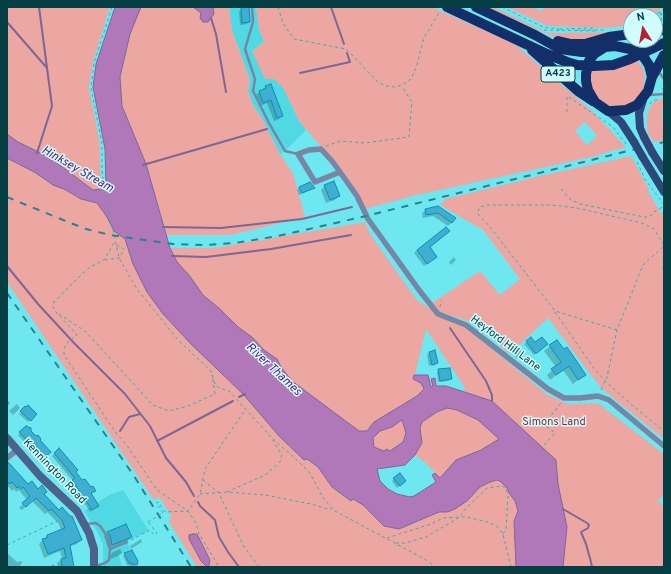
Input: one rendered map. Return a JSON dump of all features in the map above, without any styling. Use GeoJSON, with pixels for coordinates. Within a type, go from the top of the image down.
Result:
{"type":"FeatureCollection","features":[{"type":"Feature","properties":{"kind":"highway","name":"A423"},"geometry":{"type":"LineString","coordinates":[[448,7],[567,62],[587,66],[613,65],[643,55]]}},
{"type":"Feature","properties":{"kind":"highway","name":"A423"},"geometry":{"type":"LineString","coordinates":[[476,7],[535,35],[560,49],[582,52],[603,48]]}},
{"type":"Feature","properties":{"kind":"highway"},"geometry":{"type":"LineString","coordinates":[[535,35],[565,43],[579,44],[590,43],[609,37],[623,35]]}},
{"type":"Feature","properties":{"kind":"highway"},"geometry":{"type":"LineString","coordinates":[[623,40],[617,41],[594,54],[587,66],[586,81],[588,90],[595,102],[608,111],[626,110],[645,101],[654,72],[664,55]]}},
{"type":"Feature","properties":{"kind":"highway","name":"A423"},"geometry":{"type":"LineString","coordinates":[[523,42],[578,91],[595,102]]}},
{"type":"Feature","properties":{"kind":"highway"},"geometry":{"type":"LineString","coordinates":[[643,55],[664,43]]}},
{"type":"Feature","properties":{"kind":"highway"},"geometry":{"type":"LineString","coordinates":[[603,48],[623,47],[643,55],[651,71],[654,72]]}},
{"type":"Feature","properties":{"kind":"main road"},"geometry":{"type":"LineString","coordinates":[[645,101],[639,113],[639,120],[644,137],[664,171]]}},
{"type":"Feature","properties":{"kind":"main road"},"geometry":{"type":"LineString","coordinates":[[608,111],[621,122],[638,157],[664,192]]}},
{"type":"Feature","properties":{"kind":"street"},"geometry":{"type":"LineString","coordinates":[[321,148],[298,154],[315,182],[340,172]]}},
{"type":"Feature","properties":{"kind":"street","name":"Heyford Hill Lane"},"geometry":{"type":"LineString","coordinates":[[321,148],[357,196],[368,220],[438,314],[466,325],[548,389],[564,398]]}},
{"type":"Feature","properties":{"kind":"street"},"geometry":{"type":"LineString","coordinates":[[564,398],[598,396],[609,400],[664,446]]}},
{"type":"Feature","properties":{"kind":"street","name":"Kennington Road"},"geometry":{"type":"LineString","coordinates":[[7,438],[77,511],[85,524],[94,549],[94,567]]}},
{"type":"Feature","properties":{"kind":"street"},"geometry":{"type":"LineString","coordinates":[[7,458],[17,450]]}},
{"type":"Feature","properties":{"kind":"lane"},"geometry":{"type":"LineString","coordinates":[[252,7],[253,22],[245,49],[255,79],[253,91],[269,124],[285,151],[298,154]]}},
{"type":"Feature","properties":{"kind":"lane"},"geometry":{"type":"LineString","coordinates":[[654,72],[664,79]]}},
{"type":"Feature","properties":{"kind":"lane"},"geometry":{"type":"LineString","coordinates":[[645,101],[662,94]]}},
{"type":"Feature","properties":{"kind":"lane"},"geometry":{"type":"LineString","coordinates":[[85,524],[92,523],[100,526],[107,536],[110,549],[106,563],[94,567]]}},
{"type":"Feature","properties":{"kind":"lane"},"geometry":{"type":"LineString","coordinates":[[110,549],[127,542]]}},
{"type":"Feature","properties":{"kind":"path"},"geometry":{"type":"LineString","coordinates":[[112,7],[94,63],[91,88],[102,144],[102,170],[104,186],[119,258],[137,289],[154,311],[179,341],[211,371],[215,384],[219,388],[229,391],[270,437],[310,473],[322,496],[333,510]]}},
{"type":"Feature","properties":{"kind":"path"},"geometry":{"type":"LineString","coordinates":[[278,7],[283,23],[294,39],[346,49],[378,82],[386,86],[395,87],[402,85],[411,78],[424,38],[442,7]]}},
{"type":"Feature","properties":{"kind":"path"},"geometry":{"type":"LineString","coordinates":[[502,7],[543,27],[559,30],[571,28],[593,28]]}},
{"type":"Feature","properties":{"kind":"path"},"geometry":{"type":"LineString","coordinates":[[571,28],[575,30],[608,30]]}},
{"type":"Feature","properties":{"kind":"path"},"geometry":{"type":"LineString","coordinates":[[545,30],[610,31]]}},
{"type":"Feature","properties":{"kind":"path"},"geometry":{"type":"LineString","coordinates":[[321,148],[341,141],[364,143],[409,137],[412,102],[402,85]]}},
{"type":"Feature","properties":{"kind":"path"},"geometry":{"type":"LineString","coordinates":[[645,101],[661,99],[662,89],[664,87]]}},
{"type":"Feature","properties":{"kind":"path"},"geometry":{"type":"LineString","coordinates":[[567,112],[567,96],[613,127],[630,143]]}},
{"type":"Feature","properties":{"kind":"path"},"geometry":{"type":"LineString","coordinates":[[561,190],[570,199],[580,204],[649,217],[664,206],[645,179],[638,157]]}},
{"type":"Feature","properties":{"kind":"path"},"geometry":{"type":"LineString","coordinates":[[664,272],[664,246],[654,229],[642,223],[577,208],[551,205],[487,205],[480,207],[477,213],[490,226],[555,311],[593,367],[605,381],[664,431]]}},
{"type":"Feature","properties":{"kind":"path"},"geometry":{"type":"LineString","coordinates":[[104,260],[115,242]]}},
{"type":"Feature","properties":{"kind":"path"},"geometry":{"type":"LineString","coordinates":[[116,246],[120,246],[124,250],[119,258]]}},
{"type":"Feature","properties":{"kind":"path"},"geometry":{"type":"LineString","coordinates":[[598,396],[605,381],[617,330],[643,265],[664,246]]}},
{"type":"Feature","properties":{"kind":"path"},"geometry":{"type":"LineString","coordinates":[[119,258],[104,260],[90,267],[54,302],[53,307],[56,312],[77,334],[68,342],[64,349],[64,355],[116,433],[126,444],[157,490],[188,512],[196,523],[199,534],[219,567]]}},
{"type":"Feature","properties":{"kind":"path"},"geometry":{"type":"LineString","coordinates":[[555,311],[617,330]]}},
{"type":"Feature","properties":{"kind":"path"},"geometry":{"type":"LineString","coordinates":[[56,312],[85,331],[154,405],[169,411],[188,406],[215,394],[211,371]]}},
{"type":"Feature","properties":{"kind":"path"},"geometry":{"type":"LineString","coordinates":[[544,445],[555,432],[544,424],[564,398]]}},
{"type":"Feature","properties":{"kind":"path"},"geometry":{"type":"LineString","coordinates":[[188,512],[200,494],[205,469],[246,410]]}},
{"type":"Feature","properties":{"kind":"path"},"geometry":{"type":"LineString","coordinates":[[227,492],[265,474],[280,462],[282,455],[270,437]]}},
{"type":"Feature","properties":{"kind":"path"},"geometry":{"type":"LineString","coordinates":[[202,479],[219,493],[244,547],[259,567]]}},
{"type":"Feature","properties":{"kind":"path"},"geometry":{"type":"LineString","coordinates":[[394,543],[405,543],[426,537],[460,517],[466,508],[487,488],[502,486],[506,488],[508,496],[506,529],[503,534]]}},
{"type":"Feature","properties":{"kind":"path"},"geometry":{"type":"LineString","coordinates":[[200,494],[227,492],[265,495],[333,510],[428,561],[435,567]]}},
{"type":"Feature","properties":{"kind":"path"},"geometry":{"type":"LineString","coordinates":[[127,542],[150,530],[154,535],[156,533],[148,522],[162,513],[156,503],[158,502],[165,512],[188,512]]}},
{"type":"Feature","properties":{"kind":"path"},"geometry":{"type":"LineString","coordinates":[[7,545],[77,511]]}},
{"type":"Feature","properties":{"kind":"path"},"geometry":{"type":"LineString","coordinates":[[386,538],[402,535],[443,518],[467,517],[491,523],[498,527],[503,534],[511,567]]}},
{"type":"Feature","properties":{"kind":"shaded area"},"geometry":{"type":"Polygon","coordinates":[[[229,7],[256,7],[259,29],[264,42],[252,51],[284,89],[299,121],[306,130],[280,154],[262,118],[253,105],[248,91],[250,80],[232,30],[229,7]]]}},
{"type":"Feature","properties":{"kind":"shaded area"},"geometry":{"type":"Polygon","coordinates":[[[123,490],[149,531],[127,541],[130,549],[119,555],[122,566],[103,567],[103,545],[98,533],[84,511],[109,495],[123,490]]]}},
{"type":"Feature","properties":{"kind":"green space"},"geometry":{"type":"Polygon","coordinates":[[[7,7],[110,7],[93,62],[89,88],[100,144],[101,189],[93,190],[49,157],[18,142],[7,134],[7,7]]]}},
{"type":"Feature","properties":{"kind":"green space"},"geometry":{"type":"Polygon","coordinates":[[[141,7],[193,7],[201,13],[203,22],[208,22],[214,14],[213,7],[229,7],[232,30],[250,80],[248,91],[253,105],[262,118],[280,154],[293,173],[305,217],[231,235],[167,235],[146,164],[122,106],[120,77],[130,34],[141,7]]]}},
{"type":"Feature","properties":{"kind":"green space"},"geometry":{"type":"Polygon","coordinates":[[[256,7],[432,7],[515,44],[592,111],[626,147],[596,156],[417,195],[365,209],[335,163],[299,121],[284,89],[274,79],[265,79],[252,51],[264,42],[259,29],[256,7]],[[585,122],[575,131],[587,145],[597,136],[585,122]]]}},
{"type":"Feature","properties":{"kind":"green space"},"geometry":{"type":"Polygon","coordinates":[[[488,7],[494,7],[546,32],[616,32],[585,41],[558,39],[488,7]]]}},
{"type":"Feature","properties":{"kind":"green space"},"geometry":{"type":"Polygon","coordinates":[[[506,7],[531,7],[542,11],[544,7],[637,7],[623,8],[623,27],[602,28],[548,26],[506,7]]]}},
{"type":"Feature","properties":{"kind":"green space"},"geometry":{"type":"Polygon","coordinates":[[[641,7],[663,9],[639,8],[641,7]]]}},
{"type":"Feature","properties":{"kind":"green space"},"geometry":{"type":"Polygon","coordinates":[[[637,60],[643,68],[645,77],[641,94],[635,101],[619,107],[610,106],[595,96],[591,87],[591,69],[637,60]]]}},
{"type":"Feature","properties":{"kind":"green space"},"geometry":{"type":"Polygon","coordinates":[[[664,98],[664,109],[662,110],[664,140],[654,142],[648,134],[647,115],[651,105],[655,101],[664,98]]]}},
{"type":"Feature","properties":{"kind":"green space"},"geometry":{"type":"Polygon","coordinates":[[[631,156],[649,189],[648,191],[661,213],[664,212],[664,439],[601,388],[548,318],[518,346],[508,353],[480,325],[440,312],[432,303],[480,271],[500,295],[520,279],[483,230],[440,205],[445,199],[631,156]]]}},
{"type":"Feature","properties":{"kind":"green space"},"geometry":{"type":"Polygon","coordinates":[[[7,158],[36,173],[53,185],[64,189],[81,199],[97,203],[107,217],[114,231],[125,239],[133,264],[147,292],[163,314],[191,344],[244,395],[286,443],[318,467],[332,487],[351,501],[352,499],[363,505],[384,526],[413,524],[439,512],[447,512],[474,494],[480,487],[496,480],[501,481],[515,501],[518,511],[514,521],[516,567],[197,567],[169,522],[171,515],[159,497],[154,500],[7,282],[7,158]]]}},
{"type":"Feature","properties":{"kind":"green space","name":"Simons Land"},"geometry":{"type":"Polygon","coordinates":[[[365,222],[370,234],[417,300],[451,322],[465,327],[548,395],[568,404],[598,403],[664,454],[664,495],[658,501],[664,506],[664,567],[563,567],[567,527],[558,484],[556,460],[476,397],[463,392],[465,388],[426,329],[414,379],[421,383],[425,389],[417,396],[374,422],[366,431],[359,431],[292,381],[281,367],[277,359],[264,350],[252,337],[238,327],[203,295],[189,275],[177,262],[170,248],[215,248],[365,222]]]}},
{"type":"Feature","properties":{"kind":"green space"},"geometry":{"type":"Polygon","coordinates":[[[447,408],[457,410],[478,420],[500,439],[481,450],[456,460],[440,478],[427,464],[415,455],[422,443],[420,428],[422,422],[437,412],[447,408]]]}},
{"type":"Feature","properties":{"kind":"green space"},"geometry":{"type":"Polygon","coordinates":[[[402,420],[406,433],[403,442],[390,451],[384,451],[374,447],[373,439],[380,431],[392,427],[402,420]]]}},
{"type":"Feature","properties":{"kind":"water","name":"River Thames"},"geometry":{"type":"Polygon","coordinates":[[[115,7],[141,7],[130,34],[120,77],[122,106],[146,164],[170,248],[177,262],[189,275],[203,295],[238,327],[252,337],[264,350],[277,359],[281,367],[292,381],[359,431],[367,431],[374,422],[417,396],[424,389],[421,383],[413,379],[414,375],[428,375],[431,387],[433,386],[431,379],[435,378],[436,386],[446,386],[492,401],[556,460],[558,484],[567,527],[563,567],[516,567],[514,521],[518,511],[515,501],[507,488],[500,481],[496,480],[480,487],[467,501],[455,509],[447,512],[439,512],[399,529],[384,526],[363,505],[353,499],[351,501],[332,487],[318,467],[307,459],[304,460],[279,436],[244,395],[191,344],[163,314],[147,292],[133,264],[125,239],[114,231],[107,217],[97,203],[81,199],[64,189],[53,185],[36,173],[7,158],[7,134],[18,142],[49,157],[93,190],[101,189],[106,186],[105,149],[93,87],[96,64],[115,7]],[[447,408],[437,412],[422,422],[420,428],[422,443],[415,455],[405,465],[377,469],[380,481],[388,489],[397,494],[410,497],[414,496],[436,482],[432,475],[435,473],[440,478],[456,460],[481,450],[499,439],[478,420],[457,410],[447,408]],[[402,420],[392,427],[380,431],[373,438],[374,447],[384,451],[387,449],[390,451],[403,442],[406,433],[402,420]]]}},
{"type":"Feature","properties":{"kind":"water"},"geometry":{"type":"Polygon","coordinates":[[[193,7],[213,7],[214,14],[208,22],[203,22],[200,18],[201,13],[193,7]]]}},
{"type":"Feature","properties":{"kind":"water"},"geometry":{"type":"Polygon","coordinates":[[[197,534],[210,560],[207,567],[201,561],[189,539],[189,535],[197,534]]]}},
{"type":"Feature","properties":{"kind":"building"},"geometry":{"type":"Polygon","coordinates":[[[249,7],[250,22],[242,23],[241,8],[249,7]]]}},
{"type":"Feature","properties":{"kind":"building"},"geometry":{"type":"Polygon","coordinates":[[[271,84],[283,116],[277,118],[271,100],[263,103],[259,91],[266,88],[265,86],[271,84]]]}},
{"type":"Feature","properties":{"kind":"building"},"geometry":{"type":"Polygon","coordinates":[[[334,181],[340,196],[330,200],[324,185],[334,181]]]}},
{"type":"Feature","properties":{"kind":"building"},"geometry":{"type":"Polygon","coordinates":[[[310,182],[315,188],[302,193],[299,187],[310,182]]]}},
{"type":"Feature","properties":{"kind":"building"},"geometry":{"type":"Polygon","coordinates":[[[438,206],[456,218],[452,223],[438,213],[426,215],[425,209],[438,206]]]}},
{"type":"Feature","properties":{"kind":"building"},"geometry":{"type":"Polygon","coordinates":[[[446,227],[450,231],[430,247],[437,257],[427,264],[417,250],[446,227]]]}},
{"type":"Feature","properties":{"kind":"building"},"geometry":{"type":"Polygon","coordinates":[[[531,337],[535,342],[542,337],[548,344],[535,353],[526,341],[531,337]]]}},
{"type":"Feature","properties":{"kind":"building"},"geometry":{"type":"Polygon","coordinates":[[[557,340],[564,349],[567,347],[586,375],[578,380],[569,366],[556,375],[551,369],[561,362],[549,345],[557,340]]]}},
{"type":"Feature","properties":{"kind":"building"},"geometry":{"type":"Polygon","coordinates":[[[435,350],[438,363],[432,365],[429,352],[435,350]]]}},
{"type":"Feature","properties":{"kind":"building"},"geometry":{"type":"Polygon","coordinates":[[[450,368],[452,379],[440,381],[438,369],[450,368]]]}},
{"type":"Feature","properties":{"kind":"building"},"geometry":{"type":"Polygon","coordinates":[[[28,405],[37,414],[31,421],[20,411],[28,405]]]}},
{"type":"Feature","properties":{"kind":"building"},"geometry":{"type":"Polygon","coordinates":[[[26,426],[31,428],[31,431],[36,436],[38,435],[41,439],[40,440],[51,452],[45,457],[42,454],[41,455],[19,432],[26,426]]]}},
{"type":"Feature","properties":{"kind":"building"},"geometry":{"type":"Polygon","coordinates":[[[59,448],[78,470],[76,472],[82,480],[85,479],[91,487],[93,486],[96,491],[91,493],[99,506],[92,510],[72,480],[75,478],[54,453],[59,448]]]}},
{"type":"Feature","properties":{"kind":"building"},"geometry":{"type":"Polygon","coordinates":[[[7,462],[28,484],[32,481],[38,489],[42,485],[47,492],[44,494],[59,510],[62,507],[70,516],[72,516],[82,540],[70,545],[74,567],[62,567],[61,559],[66,558],[64,548],[48,554],[42,539],[47,538],[47,535],[65,528],[62,520],[51,509],[49,511],[36,498],[26,507],[22,503],[30,496],[23,487],[21,489],[19,486],[17,488],[12,482],[9,484],[7,481],[7,462]]]}},
{"type":"Feature","properties":{"kind":"building"},"geometry":{"type":"Polygon","coordinates":[[[400,473],[406,481],[400,486],[393,478],[400,473]]]}},
{"type":"Feature","properties":{"kind":"building"},"geometry":{"type":"Polygon","coordinates":[[[126,524],[132,537],[112,545],[110,535],[107,532],[126,524]]]}},
{"type":"Feature","properties":{"kind":"building"},"geometry":{"type":"Polygon","coordinates":[[[132,550],[138,561],[137,565],[129,563],[124,553],[132,550]]]}},
{"type":"Feature","properties":{"kind":"waterway","name":"Hinksey Stream"},"geometry":{"type":"LineString","coordinates":[[37,153],[52,106],[39,7]]}},
{"type":"Feature","properties":{"kind":"waterway"},"geometry":{"type":"LineString","coordinates":[[331,7],[344,44]]}},
{"type":"Feature","properties":{"kind":"waterway"},"geometry":{"type":"LineString","coordinates":[[211,18],[216,34],[226,92]]}},
{"type":"Feature","properties":{"kind":"waterway"},"geometry":{"type":"LineString","coordinates":[[7,22],[47,68]]}},
{"type":"Feature","properties":{"kind":"waterway"},"geometry":{"type":"LineString","coordinates":[[300,73],[350,62],[347,53]]}},
{"type":"Feature","properties":{"kind":"waterway"},"geometry":{"type":"LineString","coordinates":[[143,165],[267,129]]}},
{"type":"Feature","properties":{"kind":"waterway"},"geometry":{"type":"LineString","coordinates":[[163,227],[221,228],[302,219],[352,207]]}},
{"type":"Feature","properties":{"kind":"waterway"},"geometry":{"type":"LineString","coordinates":[[172,256],[206,257],[271,249],[351,235]]}},
{"type":"Feature","properties":{"kind":"waterway"},"geometry":{"type":"LineString","coordinates":[[7,266],[38,304],[74,343],[125,394],[150,426],[166,458],[186,482],[194,496]]}},
{"type":"Feature","properties":{"kind":"waterway"},"geometry":{"type":"LineString","coordinates":[[450,328],[486,381],[492,395],[492,401]]}},
{"type":"Feature","properties":{"kind":"waterway"},"geometry":{"type":"LineString","coordinates":[[239,397],[245,394]]}},
{"type":"Feature","properties":{"kind":"waterway"},"geometry":{"type":"LineString","coordinates":[[157,441],[233,401]]}},
{"type":"Feature","properties":{"kind":"waterway"},"geometry":{"type":"LineString","coordinates":[[120,431],[129,417],[140,414]]}},
{"type":"Feature","properties":{"kind":"waterway"},"geometry":{"type":"LineString","coordinates":[[198,502],[200,506],[215,520],[219,537],[239,567]]}},
{"type":"Feature","properties":{"kind":"waterway"},"geometry":{"type":"LineString","coordinates":[[563,509],[589,525],[588,528],[581,532],[592,567]]}},
{"type":"Feature","properties":{"kind":"railway"},"geometry":{"type":"LineString","coordinates":[[7,197],[86,229],[110,235],[173,244],[204,245],[235,243],[278,236],[362,217],[664,142]]}},
{"type":"Feature","properties":{"kind":"railway"},"geometry":{"type":"LineString","coordinates":[[7,293],[134,476],[191,567]]}}]}
